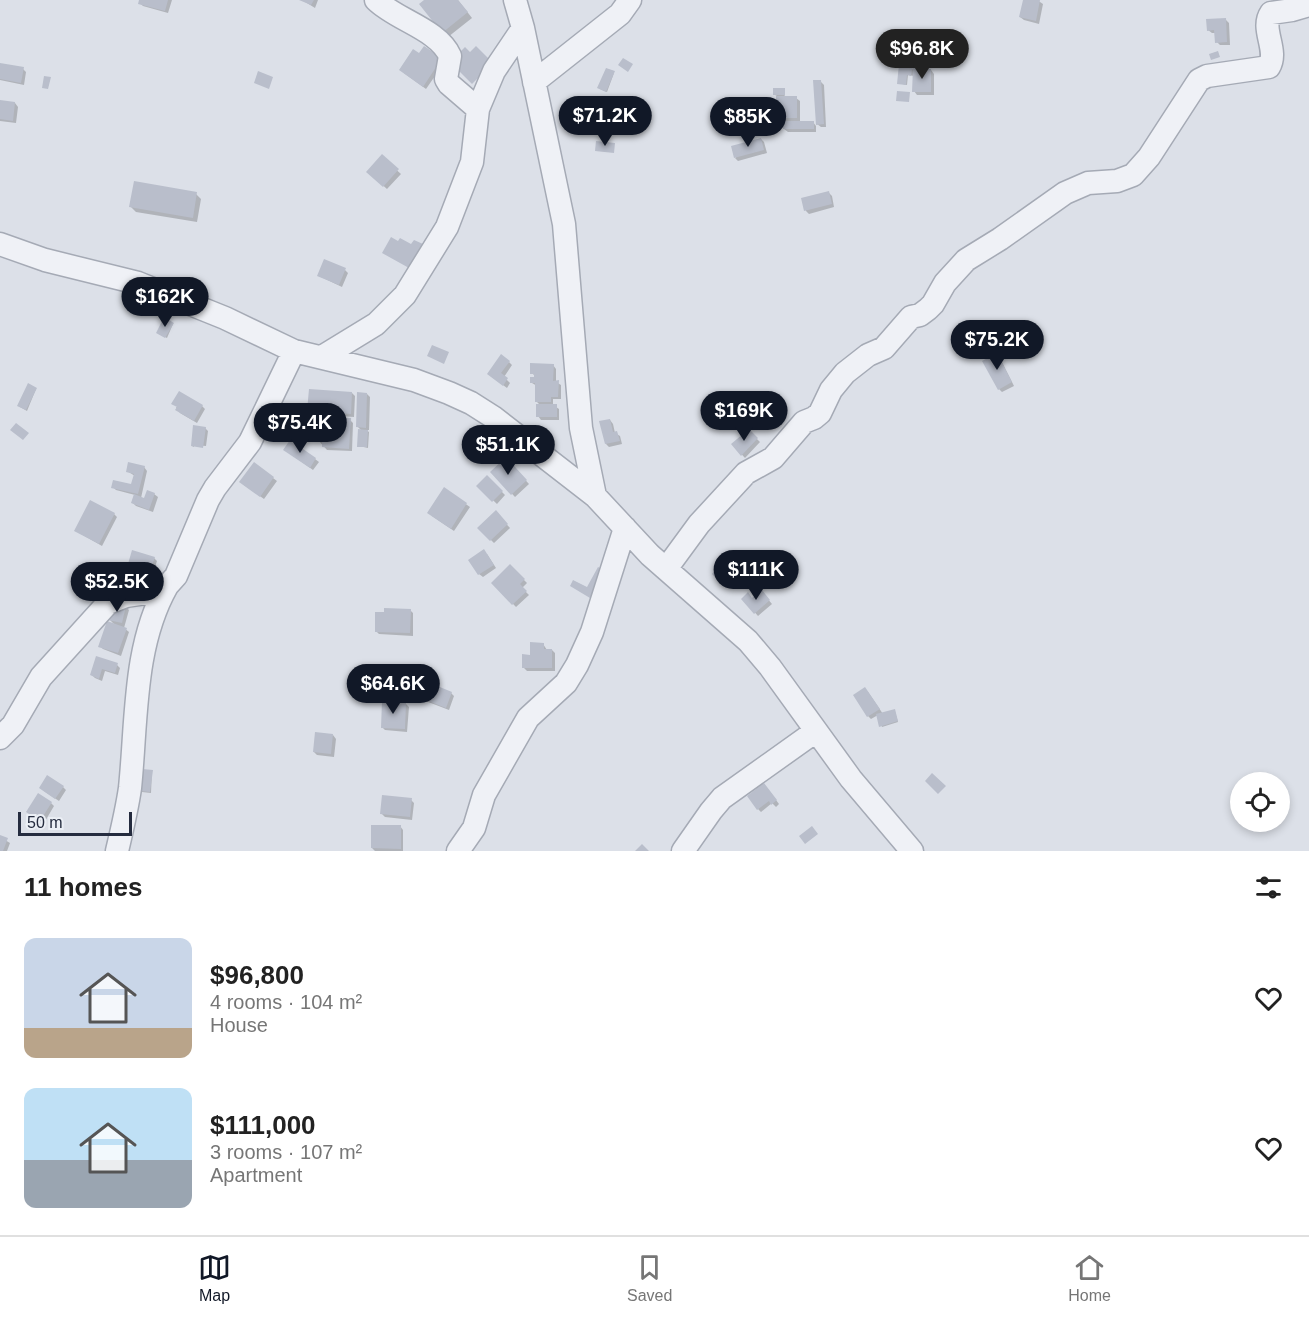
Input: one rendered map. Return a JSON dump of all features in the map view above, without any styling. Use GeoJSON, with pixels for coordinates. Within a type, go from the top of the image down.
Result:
{"type":"FeatureCollection","features":[{"type":"Feature","properties":{"kind":"street"},"geometry":{"type":"LineString","coordinates":[[376,0],[389,11],[417,26],[443,45],[450,56],[446,79],[478,109]]}},
{"type":"Feature","properties":{"kind":"street"},"geometry":{"type":"LineString","coordinates":[[515,0],[523,28],[548,158],[564,224],[580,428],[594,496]]}},
{"type":"Feature","properties":{"kind":"street"},"geometry":{"type":"LineString","coordinates":[[534,82],[620,14],[630,0]]}},
{"type":"Feature","properties":{"kind":"street"},"geometry":{"type":"LineString","coordinates":[[666,569],[699,524],[746,473],[773,458],[804,422],[820,413],[831,390],[845,373],[868,355],[884,348],[911,317],[920,315],[928,309],[945,283],[966,260],[1000,240],[1065,193],[1088,183],[1117,181],[1133,175],[1149,157],[1199,80],[1207,76],[1269,67],[1273,58],[1268,36],[1271,13],[1309,5]]}},
{"type":"Feature","properties":{"kind":"street"},"geometry":{"type":"LineString","coordinates":[[322,357],[376,324],[405,295],[447,227],[467,176],[475,147],[478,109],[494,72],[523,28]]}},
{"type":"Feature","properties":{"kind":"street"},"geometry":{"type":"LineString","coordinates":[[0,244],[45,260],[138,283],[225,318],[294,351],[414,380],[471,403],[493,417],[594,496],[666,569],[748,641],[770,667],[851,779],[912,851]]}},
{"type":"Feature","properties":{"kind":"street"},"geometry":{"type":"LineString","coordinates":[[117,851],[129,790],[144,640],[155,607],[182,564],[211,494],[250,442],[294,351]]}},
{"type":"Feature","properties":{"kind":"street"},"geometry":{"type":"LineString","coordinates":[[458,851],[474,828],[484,795],[528,718],[566,683],[577,665],[592,632],[625,528]]}},
{"type":"Feature","properties":{"kind":"street"},"geometry":{"type":"LineString","coordinates":[[0,738],[13,725],[41,677],[108,603],[126,596],[153,592],[167,586]]}},
{"type":"Feature","properties":{"kind":"street"},"geometry":{"type":"LineString","coordinates":[[683,851],[722,798],[816,731]]}},
{"type":"Feature","properties":{"kind":"building"},"geometry":{"type":"Polygon","coordinates":[[[139,0],[168,0],[165,11],[138,4],[139,0]]]}},
{"type":"Feature","properties":{"kind":"building"},"geometry":{"type":"Polygon","coordinates":[[[299,0],[314,0],[311,5],[299,0]]]}},
{"type":"Feature","properties":{"kind":"building"},"geometry":{"type":"Polygon","coordinates":[[[424,0],[458,0],[468,12],[442,33],[419,4],[424,0]]]}},
{"type":"Feature","properties":{"kind":"building"},"geometry":{"type":"Polygon","coordinates":[[[1023,0],[1040,0],[1036,21],[1019,17],[1023,0]]]}},
{"type":"Feature","properties":{"kind":"building"},"geometry":{"type":"Polygon","coordinates":[[[1226,18],[1227,42],[1215,43],[1214,30],[1207,31],[1206,19],[1226,18]]]}},
{"type":"Feature","properties":{"kind":"building"},"geometry":{"type":"Polygon","coordinates":[[[424,46],[442,58],[423,87],[399,70],[413,49],[419,53],[424,46]]]}},
{"type":"Feature","properties":{"kind":"building"},"geometry":{"type":"Polygon","coordinates":[[[476,46],[493,63],[472,84],[450,62],[465,47],[470,52],[476,46]]]}},
{"type":"Feature","properties":{"kind":"building"},"geometry":{"type":"Polygon","coordinates":[[[1218,51],[1220,57],[1211,60],[1209,54],[1218,51]]]}},
{"type":"Feature","properties":{"kind":"building"},"geometry":{"type":"Polygon","coordinates":[[[623,58],[633,64],[628,72],[618,65],[623,58]]]}},
{"type":"Feature","properties":{"kind":"building"},"geometry":{"type":"Polygon","coordinates":[[[0,63],[24,67],[21,83],[0,79],[0,63]]]}},
{"type":"Feature","properties":{"kind":"building"},"geometry":{"type":"Polygon","coordinates":[[[899,64],[913,65],[911,76],[907,75],[906,85],[897,84],[899,64]]]}},
{"type":"Feature","properties":{"kind":"building"},"geometry":{"type":"Polygon","coordinates":[[[606,68],[615,71],[606,92],[597,88],[606,68]]]}},
{"type":"Feature","properties":{"kind":"building"},"geometry":{"type":"Polygon","coordinates":[[[913,68],[931,69],[931,92],[912,92],[913,68]]]}},
{"type":"Feature","properties":{"kind":"building"},"geometry":{"type":"Polygon","coordinates":[[[258,71],[273,77],[269,89],[254,83],[258,71]]]}},
{"type":"Feature","properties":{"kind":"building"},"geometry":{"type":"Polygon","coordinates":[[[44,76],[51,77],[48,89],[42,88],[44,76]]]}},
{"type":"Feature","properties":{"kind":"building"},"geometry":{"type":"Polygon","coordinates":[[[813,80],[821,80],[824,124],[816,125],[813,80]]]}},
{"type":"Feature","properties":{"kind":"building"},"geometry":{"type":"Polygon","coordinates":[[[773,88],[785,88],[785,95],[773,95],[773,88]]]}},
{"type":"Feature","properties":{"kind":"building"},"geometry":{"type":"Polygon","coordinates":[[[897,91],[910,92],[909,102],[896,101],[897,91]]]}},
{"type":"Feature","properties":{"kind":"building"},"geometry":{"type":"Polygon","coordinates":[[[776,96],[797,96],[797,118],[776,118],[776,96]]]}},
{"type":"Feature","properties":{"kind":"building"},"geometry":{"type":"Polygon","coordinates":[[[0,100],[15,102],[13,121],[0,119],[0,100]]]}},
{"type":"Feature","properties":{"kind":"building"},"geometry":{"type":"Polygon","coordinates":[[[783,121],[814,121],[814,129],[783,129],[783,121]]]}},
{"type":"Feature","properties":{"kind":"building"},"geometry":{"type":"Polygon","coordinates":[[[761,138],[764,150],[734,158],[731,146],[761,138]]]}},
{"type":"Feature","properties":{"kind":"building"},"geometry":{"type":"Polygon","coordinates":[[[596,141],[615,143],[614,153],[595,151],[596,141]]]}},
{"type":"Feature","properties":{"kind":"building"},"geometry":{"type":"Polygon","coordinates":[[[382,154],[399,169],[383,187],[366,172],[382,154]]]}},
{"type":"Feature","properties":{"kind":"building"},"geometry":{"type":"Polygon","coordinates":[[[134,181],[197,192],[193,218],[129,207],[134,181]]]}},
{"type":"Feature","properties":{"kind":"building"},"geometry":{"type":"Polygon","coordinates":[[[829,191],[832,204],[804,211],[801,198],[829,191]]]}},
{"type":"Feature","properties":{"kind":"building"},"geometry":{"type":"Polygon","coordinates":[[[391,237],[398,241],[400,238],[411,244],[414,240],[423,244],[409,268],[382,253],[391,237]]]}},
{"type":"Feature","properties":{"kind":"building"},"geometry":{"type":"Polygon","coordinates":[[[324,259],[346,268],[339,285],[317,276],[324,259]]]}},
{"type":"Feature","properties":{"kind":"building"},"geometry":{"type":"Polygon","coordinates":[[[164,317],[174,323],[165,338],[156,333],[164,317]]]}},
{"type":"Feature","properties":{"kind":"building"},"geometry":{"type":"Polygon","coordinates":[[[432,345],[449,352],[444,364],[427,356],[432,345]]]}},
{"type":"Feature","properties":{"kind":"building"},"geometry":{"type":"Polygon","coordinates":[[[997,353],[1012,382],[998,390],[982,361],[997,353]]]}},
{"type":"Feature","properties":{"kind":"building"},"geometry":{"type":"Polygon","coordinates":[[[501,354],[510,361],[501,373],[508,378],[503,386],[487,374],[501,354]]]}},
{"type":"Feature","properties":{"kind":"building"},"geometry":{"type":"Polygon","coordinates":[[[530,363],[554,364],[553,381],[559,380],[558,397],[551,397],[551,402],[535,402],[535,383],[530,383],[530,377],[534,377],[534,374],[530,374],[530,363]]]}},
{"type":"Feature","properties":{"kind":"building"},"geometry":{"type":"Polygon","coordinates":[[[28,383],[37,388],[26,410],[17,406],[28,383]]]}},
{"type":"Feature","properties":{"kind":"building"},"geometry":{"type":"Polygon","coordinates":[[[309,389],[352,392],[351,414],[307,411],[309,389]]]}},
{"type":"Feature","properties":{"kind":"building"},"geometry":{"type":"Polygon","coordinates":[[[179,391],[203,405],[194,421],[175,410],[177,407],[171,404],[179,391]]]}},
{"type":"Feature","properties":{"kind":"building"},"geometry":{"type":"Polygon","coordinates":[[[357,392],[367,393],[366,428],[356,427],[357,392]]]}},
{"type":"Feature","properties":{"kind":"building"},"geometry":{"type":"Polygon","coordinates":[[[536,404],[557,404],[557,417],[536,417],[536,404]]]}},
{"type":"Feature","properties":{"kind":"building"},"geometry":{"type":"Polygon","coordinates":[[[328,417],[351,418],[349,449],[322,447],[322,442],[317,442],[318,423],[327,424],[328,417]]]}},
{"type":"Feature","properties":{"kind":"building"},"geometry":{"type":"Polygon","coordinates":[[[610,419],[613,432],[617,431],[620,441],[605,444],[599,421],[610,419]]]}},
{"type":"Feature","properties":{"kind":"building"},"geometry":{"type":"Polygon","coordinates":[[[16,423],[29,433],[23,440],[10,430],[16,423]]]}},
{"type":"Feature","properties":{"kind":"building"},"geometry":{"type":"Polygon","coordinates":[[[193,425],[206,427],[203,448],[191,446],[193,425]]]}},
{"type":"Feature","properties":{"kind":"building"},"geometry":{"type":"Polygon","coordinates":[[[358,429],[368,430],[367,447],[357,447],[358,429]]]}},
{"type":"Feature","properties":{"kind":"building"},"geometry":{"type":"Polygon","coordinates":[[[749,429],[758,438],[741,456],[731,444],[749,429]]]}},
{"type":"Feature","properties":{"kind":"building"},"geometry":{"type":"Polygon","coordinates":[[[290,440],[316,458],[310,468],[283,450],[290,440]]]}},
{"type":"Feature","properties":{"kind":"building"},"geometry":{"type":"Polygon","coordinates":[[[506,457],[527,480],[511,495],[490,472],[506,457]]]}},
{"type":"Feature","properties":{"kind":"building"},"geometry":{"type":"Polygon","coordinates":[[[128,462],[145,466],[138,494],[111,488],[113,480],[131,484],[134,474],[126,472],[128,462]]]}},
{"type":"Feature","properties":{"kind":"building"},"geometry":{"type":"Polygon","coordinates":[[[254,462],[274,477],[260,497],[239,482],[254,462]]]}},
{"type":"Feature","properties":{"kind":"building"},"geometry":{"type":"Polygon","coordinates":[[[487,475],[503,491],[492,502],[476,486],[487,475]]]}},
{"type":"Feature","properties":{"kind":"building"},"geometry":{"type":"Polygon","coordinates":[[[444,487],[467,503],[451,529],[427,513],[444,487]]]}},
{"type":"Feature","properties":{"kind":"building"},"geometry":{"type":"Polygon","coordinates":[[[147,490],[155,493],[149,510],[131,503],[134,494],[144,498],[147,490]]]}},
{"type":"Feature","properties":{"kind":"building"},"geometry":{"type":"Polygon","coordinates":[[[90,500],[115,513],[99,544],[74,531],[90,500]]]}},
{"type":"Feature","properties":{"kind":"building"},"geometry":{"type":"Polygon","coordinates":[[[496,510],[508,524],[490,541],[477,528],[496,510]]]}},
{"type":"Feature","properties":{"kind":"building"},"geometry":{"type":"Polygon","coordinates":[[[484,549],[494,565],[478,575],[468,560],[484,549]]]}},
{"type":"Feature","properties":{"kind":"building"},"geometry":{"type":"Polygon","coordinates":[[[132,550],[155,557],[150,571],[128,564],[132,550]]]}},
{"type":"Feature","properties":{"kind":"building"},"geometry":{"type":"Polygon","coordinates":[[[726,558],[736,568],[721,583],[712,574],[726,558]]]}},
{"type":"Feature","properties":{"kind":"building"},"geometry":{"type":"Polygon","coordinates":[[[510,564],[525,579],[520,584],[527,591],[512,605],[491,583],[510,564]]]}},
{"type":"Feature","properties":{"kind":"building"},"geometry":{"type":"Polygon","coordinates":[[[598,567],[605,571],[590,598],[570,586],[573,580],[587,587],[598,567]]]}},
{"type":"Feature","properties":{"kind":"building"},"geometry":{"type":"Polygon","coordinates":[[[762,590],[770,600],[754,614],[741,599],[748,592],[752,598],[762,590]]]}},
{"type":"Feature","properties":{"kind":"building"},"geometry":{"type":"Polygon","coordinates":[[[112,602],[126,606],[122,623],[108,620],[112,602]]]}},
{"type":"Feature","properties":{"kind":"building"},"geometry":{"type":"Polygon","coordinates":[[[384,608],[411,609],[410,633],[375,632],[375,612],[384,612],[384,608]]]}},
{"type":"Feature","properties":{"kind":"building"},"geometry":{"type":"Polygon","coordinates":[[[107,621],[127,628],[118,653],[98,647],[107,621]]]}},
{"type":"Feature","properties":{"kind":"building"},"geometry":{"type":"Polygon","coordinates":[[[530,642],[544,643],[544,649],[552,649],[552,668],[522,668],[522,654],[530,655],[530,642]]]}},
{"type":"Feature","properties":{"kind":"building"},"geometry":{"type":"Polygon","coordinates":[[[96,656],[118,663],[115,673],[102,669],[99,679],[90,675],[96,656]]]}},
{"type":"Feature","properties":{"kind":"building"},"geometry":{"type":"Polygon","coordinates":[[[425,681],[452,692],[446,708],[418,697],[425,681]]]}},
{"type":"Feature","properties":{"kind":"building"},"geometry":{"type":"Polygon","coordinates":[[[865,687],[880,709],[867,717],[853,695],[865,687]]]}},
{"type":"Feature","properties":{"kind":"building"},"geometry":{"type":"Polygon","coordinates":[[[382,701],[406,703],[405,729],[381,728],[382,701]]]}},
{"type":"Feature","properties":{"kind":"building"},"geometry":{"type":"Polygon","coordinates":[[[895,709],[898,721],[879,727],[876,714],[895,709]]]}},
{"type":"Feature","properties":{"kind":"building"},"geometry":{"type":"Polygon","coordinates":[[[315,732],[333,734],[331,754],[313,752],[315,732]]]}},
{"type":"Feature","properties":{"kind":"building"},"geometry":{"type":"Polygon","coordinates":[[[142,769],[153,770],[150,792],[140,791],[142,769]]]}},
{"type":"Feature","properties":{"kind":"building"},"geometry":{"type":"Polygon","coordinates":[[[932,773],[946,786],[938,794],[925,781],[932,773]]]}},
{"type":"Feature","properties":{"kind":"building"},"geometry":{"type":"Polygon","coordinates":[[[47,775],[64,786],[55,799],[39,788],[47,775]]]}},
{"type":"Feature","properties":{"kind":"building"},"geometry":{"type":"Polygon","coordinates":[[[764,783],[777,800],[771,805],[769,801],[757,810],[747,796],[764,783]]]}},
{"type":"Feature","properties":{"kind":"building"},"geometry":{"type":"Polygon","coordinates":[[[38,793],[52,802],[40,821],[26,812],[38,793]]]}},
{"type":"Feature","properties":{"kind":"building"},"geometry":{"type":"Polygon","coordinates":[[[382,795],[412,798],[410,817],[380,814],[382,795]]]}},
{"type":"Feature","properties":{"kind":"building"},"geometry":{"type":"Polygon","coordinates":[[[371,825],[401,825],[401,849],[371,848],[371,825]]]}},
{"type":"Feature","properties":{"kind":"building"},"geometry":{"type":"Polygon","coordinates":[[[812,826],[818,834],[805,844],[799,836],[812,826]]]}},
{"type":"Feature","properties":{"kind":"building"},"geometry":{"type":"Polygon","coordinates":[[[0,835],[8,838],[3,851],[0,851],[0,835]]]}},
{"type":"Feature","properties":{"kind":"building"},"geometry":{"type":"Polygon","coordinates":[[[642,844],[649,851],[635,851],[642,844]]]}}]}
